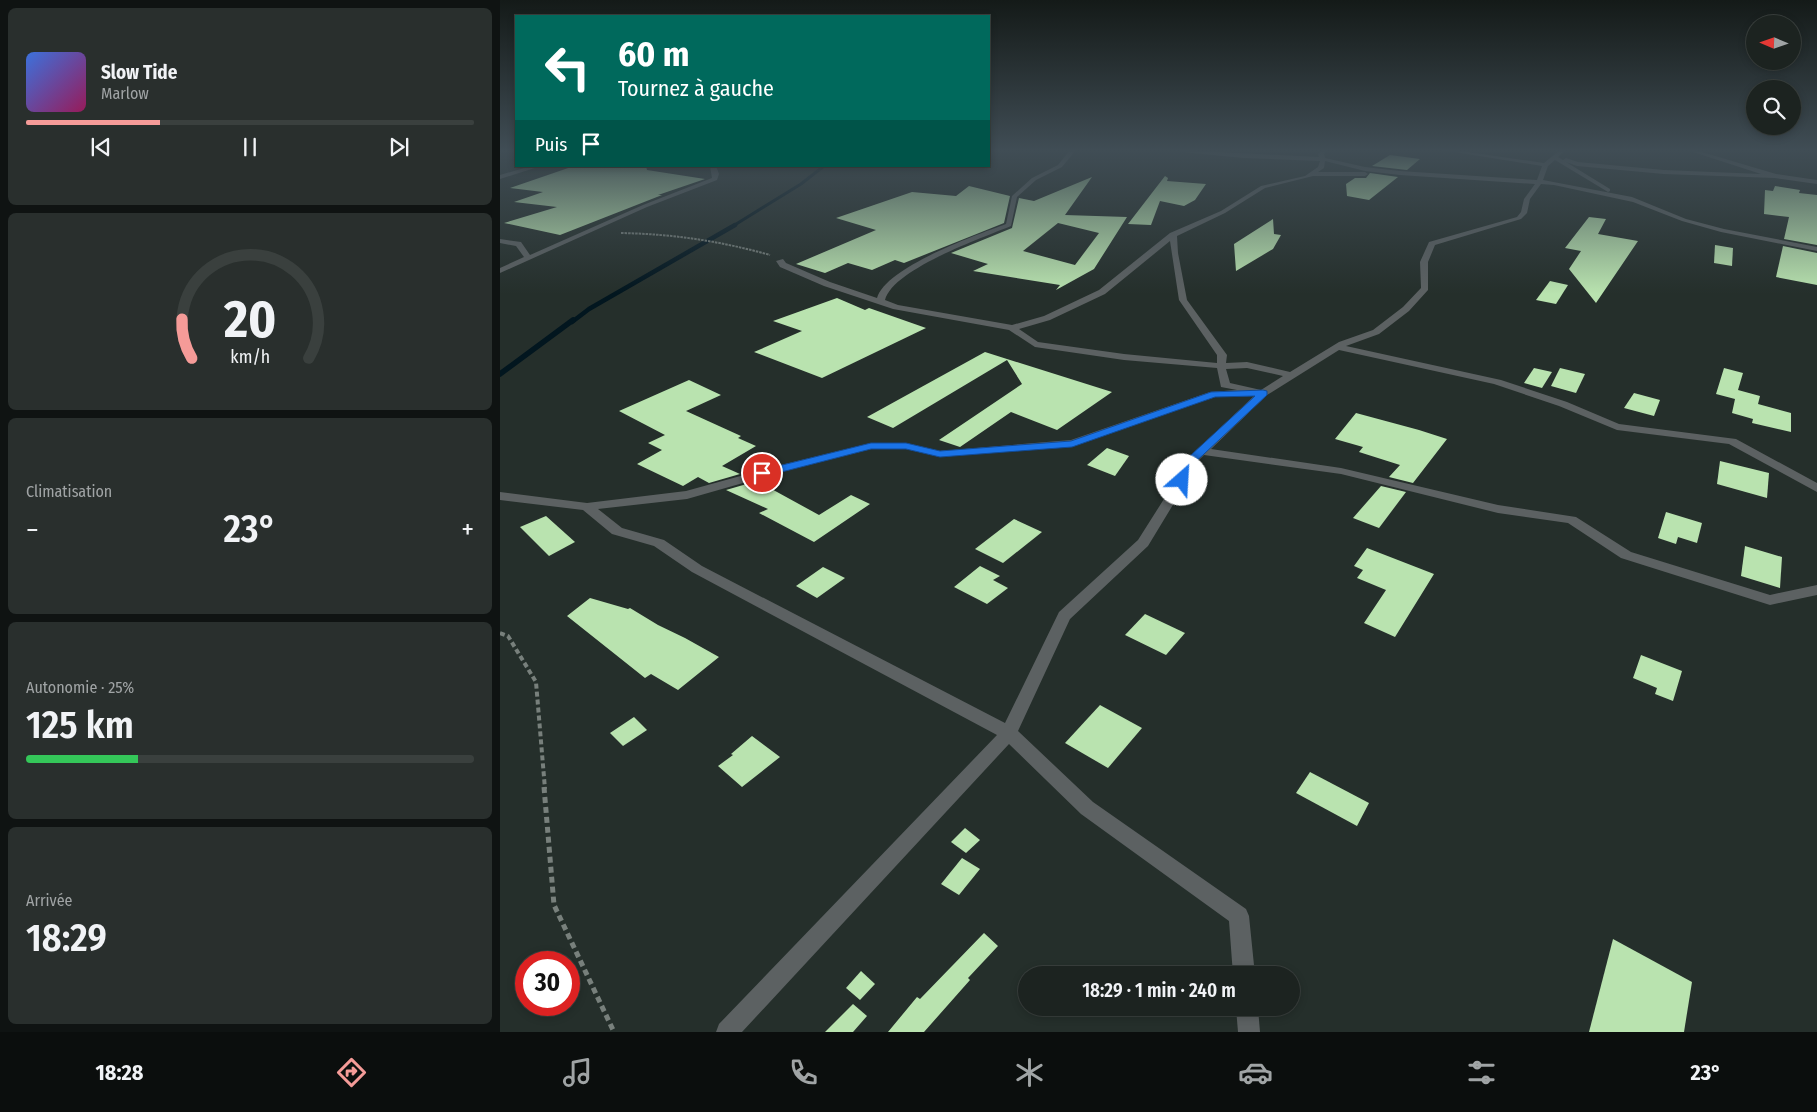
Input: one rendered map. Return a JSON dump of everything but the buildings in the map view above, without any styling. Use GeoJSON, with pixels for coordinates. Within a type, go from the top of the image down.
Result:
{"type":"FeatureCollection","features":[{"type":"Feature","properties":{"kind":"street"},"geometry":{"type":"LineString","coordinates":[[500,271],[665,198]]}},
{"type":"Feature","properties":{"kind":"street"},"geometry":{"type":"LineString","coordinates":[[880,302],[883,291],[918,264],[945,250],[1010,225],[1014,198]]}},
{"type":"Feature","properties":{"kind":"street"},"geometry":{"type":"LineString","coordinates":[[1012,328],[1047,318],[1102,292],[1173,235],[1223,212],[1246,198]]}},
{"type":"Feature","properties":{"kind":"street"},"geometry":{"type":"LineString","coordinates":[[727,1032],[1009,733],[1064,616],[1143,543],[1182,480],[1183,468],[1263,393],[1342,344],[1376,332],[1406,309],[1425,288],[1424,262],[1432,244],[1519,218],[1524,213],[1528,198]]}},
{"type":"Feature","properties":{"kind":"street"},"geometry":{"type":"LineString","coordinates":[[1626,198],[1639,201]]}},
{"type":"Feature","properties":{"kind":"street"},"geometry":{"type":"LineString","coordinates":[[1630,198],[1684,220],[1723,231],[1817,249]]}},
{"type":"Feature","properties":{"kind":"street"},"geometry":{"type":"LineString","coordinates":[[1173,235],[1174,253],[1183,300],[1222,356],[1221,366],[1225,385],[1263,393]]}},
{"type":"Feature","properties":{"kind":"street"},"geometry":{"type":"LineString","coordinates":[[500,242],[518,244],[528,258]]}},
{"type":"Feature","properties":{"kind":"street"},"geometry":{"type":"LineString","coordinates":[[780,261],[783,265],[827,284],[896,307],[1012,328],[1035,344],[1124,357],[1221,366],[1247,365],[1291,375]]}},
{"type":"Feature","properties":{"kind":"street"},"geometry":{"type":"LineString","coordinates":[[1340,347],[1497,382],[1563,404],[1616,427],[1732,441],[1817,488]]}},
{"type":"Feature","properties":{"kind":"street"},"geometry":{"type":"LineString","coordinates":[[500,496],[587,507],[687,495],[780,468],[871,446],[906,446],[940,454],[1072,444],[1214,394],[1263,393]]}},
{"type":"Feature","properties":{"kind":"street"},"geometry":{"type":"LineString","coordinates":[[1201,451],[1340,471],[1498,509],[1572,520],[1626,556],[1770,600],[1817,590]]}},
{"type":"Feature","properties":{"kind":"street"},"geometry":{"type":"LineString","coordinates":[[587,507],[617,531],[659,542],[697,569],[1009,733],[1087,808],[1239,916],[1243,966]]}},
{"type":"Feature","properties":{"kind":"street"},"geometry":{"type":"LineString","coordinates":[[1248,1016],[1249,1032]]}},
{"type":"Feature","properties":{"kind":"path"},"geometry":{"type":"LineString","coordinates":[[618,232],[666,234],[706,241],[778,257],[780,261]]}},
{"type":"Feature","properties":{"kind":"path"},"geometry":{"type":"LineString","coordinates":[[500,633],[508,636],[536,682],[554,905],[614,1032]]}},
{"type":"Feature","properties":{"kind":"waterway"},"geometry":{"type":"LineString","coordinates":[[733,226],[778,198]]}},
{"type":"Feature","properties":{"kind":"waterway"},"geometry":{"type":"LineString","coordinates":[[572,322],[589,309],[735,225]]}},
{"type":"Feature","properties":{"kind":"waterway"},"geometry":{"type":"LineString","coordinates":[[500,374],[573,320]]}},
{"type":"Feature","properties":{"kind":"route"},"geometry":{"type":"LineString","coordinates":[[762,473],[871,446],[906,446],[940,454],[1072,444],[1214,394],[1263,393],[1183,468],[1182,480]]}}]}
